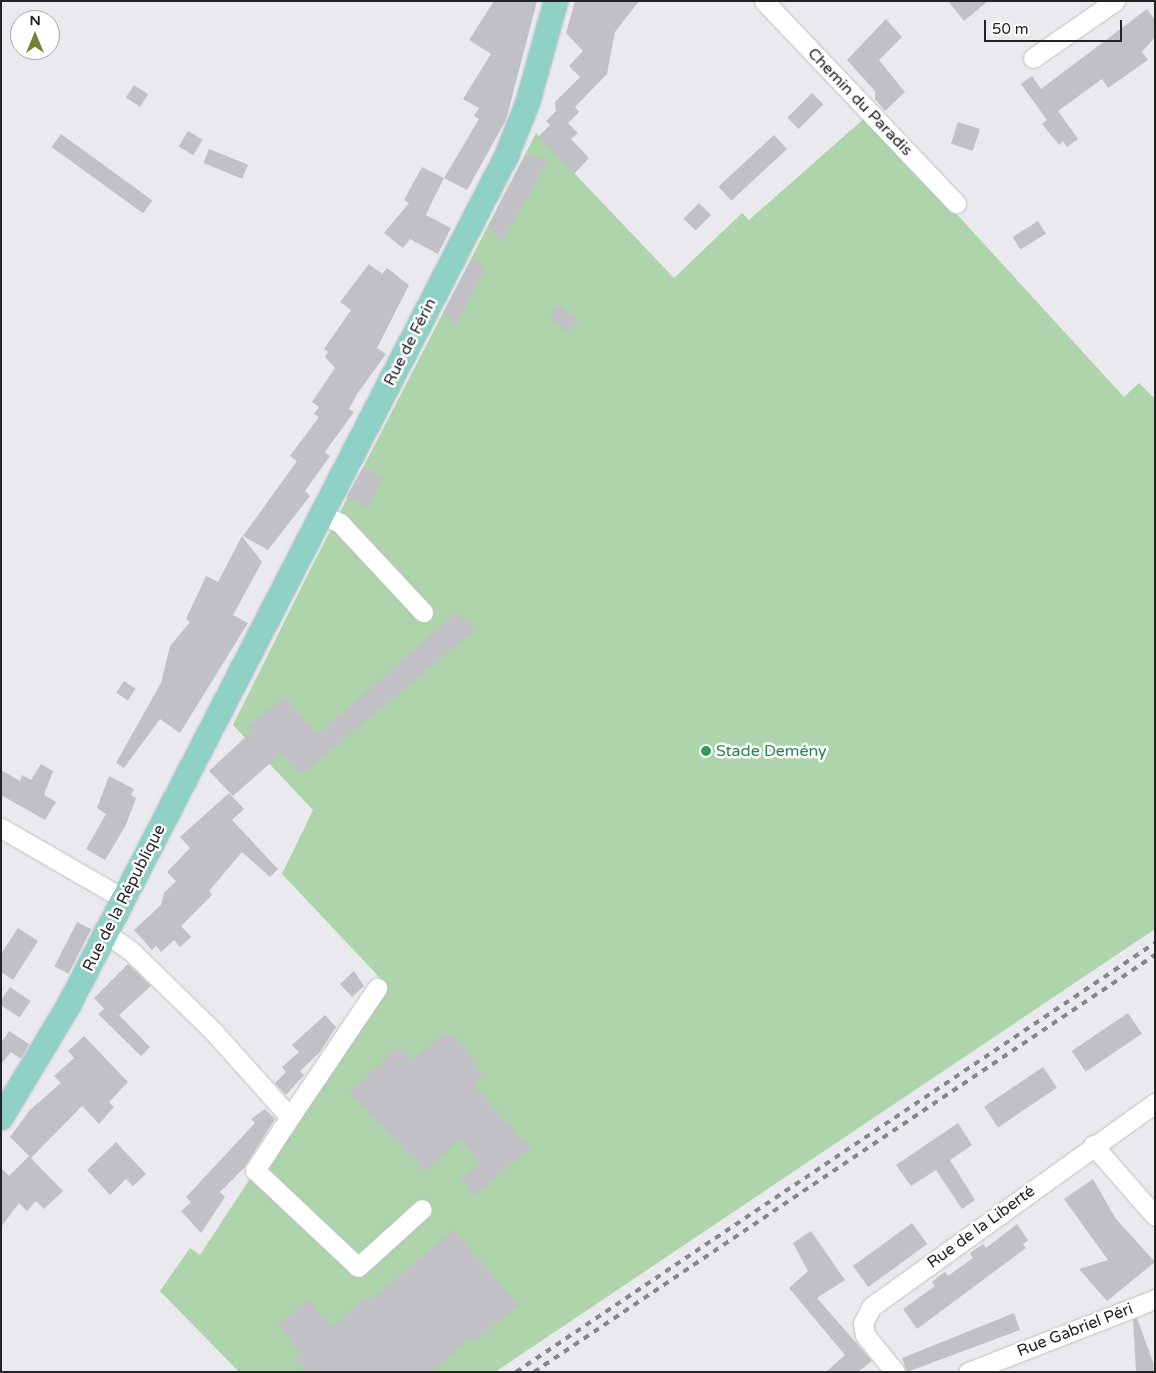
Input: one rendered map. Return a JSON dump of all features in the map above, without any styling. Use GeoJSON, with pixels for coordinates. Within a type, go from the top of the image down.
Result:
{"type":"FeatureCollection","features":[{"type":"Feature","properties":{"kind":"main road","name":"Rue de Férin"},"geometry":{"type":"LineString","coordinates":[[239,674],[515,137],[556,1]]}},
{"type":"Feature","properties":{"kind":"main road","name":"Rue de la République"},"geometry":{"type":"LineString","coordinates":[[1,1118],[45,1048],[239,674]]}},
{"type":"Feature","properties":{"kind":"street","name":"Chemin du Paradis"},"geometry":{"type":"LineString","coordinates":[[764,1],[956,203]]}},
{"type":"Feature","properties":{"kind":"street"},"geometry":{"type":"LineString","coordinates":[[1033,58],[1115,1]]}},
{"type":"Feature","properties":{"kind":"street"},"geometry":{"type":"LineString","coordinates":[[322,514],[340,523],[423,612]]}},
{"type":"Feature","properties":{"kind":"street"},"geometry":{"type":"LineString","coordinates":[[1,828],[124,898]]}},
{"type":"Feature","properties":{"kind":"street"},"geometry":{"type":"LineString","coordinates":[[106,933],[131,951],[213,1031],[290,1117]]}},
{"type":"Feature","properties":{"kind":"street"},"geometry":{"type":"LineString","coordinates":[[377,988],[254,1170],[358,1267],[422,1210]]}},
{"type":"Feature","properties":{"kind":"street","name":"Rue de la Liberté"},"geometry":{"type":"LineString","coordinates":[[895,1372],[865,1335],[867,1312],[1093,1144],[1155,1103]]}},
{"type":"Feature","properties":{"kind":"street"},"geometry":{"type":"LineString","coordinates":[[1093,1144],[1155,1216]]}},
{"type":"Feature","properties":{"kind":"street","name":"Rue Gabriel Péri"},"geometry":{"type":"LineString","coordinates":[[968,1372],[1155,1299]]}},
{"type":"Feature","properties":{"kind":"green space","name":"Stade Demény"},"geometry":{"type":"Polygon","coordinates":[[[867,116],[1124,397],[1139,383],[1155,399],[1155,929],[495,1372],[239,1372],[160,1291],[190,1248],[200,1255],[381,979],[282,874],[313,810],[233,725],[309,572],[536,133],[674,278],[742,213],[749,220],[867,116]]]}},
{"type":"Feature","properties":{"kind":"building"},"geometry":{"type":"Polygon","coordinates":[[[494,1],[537,1],[506,120],[467,190],[444,178],[479,119],[474,116],[479,108],[463,99],[491,54],[469,40],[494,1]]]}},
{"type":"Feature","properties":{"kind":"building"},"geometry":{"type":"Polygon","coordinates":[[[575,1],[639,1],[615,32],[607,74],[575,107],[579,112],[568,123],[578,133],[571,139],[589,158],[574,174],[538,137],[550,125],[546,121],[556,111],[555,102],[580,77],[569,66],[583,51],[566,33],[575,1]]]}},
{"type":"Feature","properties":{"kind":"building"},"geometry":{"type":"Polygon","coordinates":[[[948,1],[988,1],[964,21],[948,1]]]}},
{"type":"Feature","properties":{"kind":"building"},"geometry":{"type":"Polygon","coordinates":[[[1147,9],[1155,20],[1155,37],[1142,52],[1148,60],[1108,88],[1102,79],[1058,111],[1078,139],[1067,147],[1063,141],[1059,145],[1042,124],[1047,120],[1021,84],[1032,76],[1041,89],[1147,9]]]}},
{"type":"Feature","properties":{"kind":"building"},"geometry":{"type":"Polygon","coordinates":[[[886,19],[902,37],[879,60],[905,92],[885,111],[875,99],[875,91],[847,60],[886,19]]]}},
{"type":"Feature","properties":{"kind":"building"},"geometry":{"type":"Polygon","coordinates":[[[134,85],[148,94],[140,107],[126,98],[134,85]]]}},
{"type":"Feature","properties":{"kind":"building"},"geometry":{"type":"Polygon","coordinates":[[[812,93],[823,104],[799,129],[787,118],[812,93]]]}},
{"type":"Feature","properties":{"kind":"building"},"geometry":{"type":"Polygon","coordinates":[[[958,122],[980,129],[973,151],[951,144],[958,122]]]}},
{"type":"Feature","properties":{"kind":"building"},"geometry":{"type":"Polygon","coordinates":[[[188,131],[203,140],[193,155],[179,146],[188,131]]]}},
{"type":"Feature","properties":{"kind":"building"},"geometry":{"type":"Polygon","coordinates":[[[61,134],[152,200],[143,213],[52,147],[61,134]]]}},
{"type":"Feature","properties":{"kind":"building"},"geometry":{"type":"Polygon","coordinates":[[[774,135],[787,149],[731,201],[718,187],[774,135]]]}},
{"type":"Feature","properties":{"kind":"building"},"geometry":{"type":"Polygon","coordinates":[[[209,149],[248,165],[242,179],[203,163],[209,149]]]}},
{"type":"Feature","properties":{"kind":"building"},"geometry":{"type":"Polygon","coordinates":[[[526,154],[548,161],[502,242],[488,227],[526,154]]]}},
{"type":"Feature","properties":{"kind":"building"},"geometry":{"type":"Polygon","coordinates":[[[422,167],[444,178],[426,215],[451,228],[438,254],[410,239],[403,248],[384,233],[409,203],[404,200],[422,167]]]}},
{"type":"Feature","properties":{"kind":"building"},"geometry":{"type":"Polygon","coordinates":[[[699,203],[711,215],[695,231],[683,219],[699,203]]]}},
{"type":"Feature","properties":{"kind":"building"},"geometry":{"type":"Polygon","coordinates":[[[1038,221],[1046,234],[1021,250],[1013,237],[1038,221]]]}},
{"type":"Feature","properties":{"kind":"building"},"geometry":{"type":"Polygon","coordinates":[[[473,256],[486,269],[455,325],[443,313],[473,256]]]}},
{"type":"Feature","properties":{"kind":"building"},"geometry":{"type":"Polygon","coordinates":[[[369,264],[382,274],[387,268],[409,285],[377,348],[386,354],[357,394],[349,409],[354,412],[325,452],[330,456],[305,491],[310,496],[268,550],[243,536],[297,461],[290,456],[319,417],[314,414],[319,407],[312,402],[335,368],[325,357],[328,352],[324,349],[351,310],[340,302],[369,264]]]}},
{"type":"Feature","properties":{"kind":"building"},"geometry":{"type":"Polygon","coordinates":[[[559,304],[578,321],[567,333],[548,316],[559,304]]]}},
{"type":"Feature","properties":{"kind":"building"},"geometry":{"type":"Polygon","coordinates":[[[363,467],[383,478],[367,508],[347,497],[363,467]]]}},
{"type":"Feature","properties":{"kind":"building"},"geometry":{"type":"Polygon","coordinates":[[[242,536],[262,562],[233,615],[248,623],[180,733],[160,719],[124,768],[116,763],[161,683],[170,646],[190,622],[186,619],[206,576],[218,582],[242,536]]]}},
{"type":"Feature","properties":{"kind":"building"},"geometry":{"type":"Polygon","coordinates":[[[457,612],[475,630],[300,776],[282,753],[233,796],[209,771],[253,730],[246,727],[284,697],[318,734],[457,612]]]}},
{"type":"Feature","properties":{"kind":"building"},"geometry":{"type":"Polygon","coordinates":[[[124,681],[136,689],[128,700],[116,693],[124,681]]]}},
{"type":"Feature","properties":{"kind":"building"},"geometry":{"type":"Polygon","coordinates":[[[41,764],[53,771],[44,795],[56,802],[45,820],[1,795],[1,770],[20,781],[22,775],[31,780],[41,764]]]}},
{"type":"Feature","properties":{"kind":"building"},"geometry":{"type":"Polygon","coordinates":[[[109,776],[134,789],[131,795],[136,798],[126,825],[105,860],[86,849],[106,814],[97,808],[109,776]]]}},
{"type":"Feature","properties":{"kind":"building"},"geometry":{"type":"Polygon","coordinates":[[[229,793],[244,809],[232,820],[278,869],[270,877],[242,852],[209,891],[212,895],[181,926],[191,937],[180,947],[174,940],[161,952],[156,946],[152,950],[134,930],[161,905],[164,893],[176,881],[167,872],[190,848],[180,837],[229,793]]]}},
{"type":"Feature","properties":{"kind":"building"},"geometry":{"type":"Polygon","coordinates":[[[77,922],[91,929],[69,974],[54,967],[77,922]]]}},
{"type":"Feature","properties":{"kind":"building"},"geometry":{"type":"Polygon","coordinates":[[[18,928],[38,941],[13,980],[1,972],[1,954],[18,928]]]}},
{"type":"Feature","properties":{"kind":"building"},"geometry":{"type":"Polygon","coordinates":[[[128,964],[151,986],[119,1015],[150,1047],[141,1056],[98,1014],[104,1009],[94,998],[128,964]]]}},
{"type":"Feature","properties":{"kind":"building"},"geometry":{"type":"Polygon","coordinates":[[[354,971],[364,986],[352,997],[340,984],[354,971]]]}},
{"type":"Feature","properties":{"kind":"building"},"geometry":{"type":"Polygon","coordinates":[[[10,987],[31,1001],[20,1018],[1,1005],[1,1000],[10,987]]]}},
{"type":"Feature","properties":{"kind":"building"},"geometry":{"type":"Polygon","coordinates":[[[1128,1013],[1142,1034],[1086,1072],[1072,1051],[1128,1013]]]}},
{"type":"Feature","properties":{"kind":"building"},"geometry":{"type":"Polygon","coordinates":[[[325,1015],[336,1027],[320,1052],[300,1071],[304,1075],[286,1095],[275,1083],[286,1072],[282,1067],[299,1052],[292,1045],[325,1015]]]}},
{"type":"Feature","properties":{"kind":"building"},"geometry":{"type":"Polygon","coordinates":[[[9,1031],[29,1044],[21,1059],[11,1052],[1,1064],[1,1043],[9,1031]]]}},
{"type":"Feature","properties":{"kind":"building"},"geometry":{"type":"Polygon","coordinates":[[[444,1033],[450,1039],[454,1035],[469,1051],[483,1076],[474,1084],[530,1148],[475,1196],[461,1179],[480,1162],[460,1139],[425,1172],[349,1093],[399,1045],[413,1059],[444,1033]]]}},
{"type":"Feature","properties":{"kind":"building"},"geometry":{"type":"Polygon","coordinates":[[[84,1036],[128,1082],[109,1102],[114,1107],[99,1124],[82,1106],[31,1158],[10,1137],[30,1110],[61,1083],[54,1076],[74,1058],[68,1051],[84,1036]]]}},
{"type":"Feature","properties":{"kind":"building"},"geometry":{"type":"Polygon","coordinates":[[[1043,1067],[1057,1088],[998,1127],[984,1107],[1043,1067]]]}},
{"type":"Feature","properties":{"kind":"building"},"geometry":{"type":"Polygon","coordinates":[[[265,1109],[275,1119],[244,1168],[220,1192],[225,1197],[201,1233],[181,1211],[191,1202],[186,1197],[255,1123],[251,1119],[265,1109]]]}},
{"type":"Feature","properties":{"kind":"building"},"geometry":{"type":"Polygon","coordinates":[[[958,1123],[972,1145],[950,1160],[975,1200],[962,1209],[936,1170],[911,1186],[896,1165],[958,1123]]]}},
{"type":"Feature","properties":{"kind":"building"},"geometry":{"type":"Polygon","coordinates":[[[116,1142],[146,1174],[133,1186],[126,1179],[110,1195],[87,1170],[116,1142]]]}},
{"type":"Feature","properties":{"kind":"building"},"geometry":{"type":"Polygon","coordinates":[[[29,1156],[63,1191],[44,1209],[36,1201],[27,1211],[19,1203],[1,1227],[1,1168],[9,1176],[29,1156]]]}},
{"type":"Feature","properties":{"kind":"building"},"geometry":{"type":"Polygon","coordinates":[[[1093,1179],[1116,1219],[1155,1262],[1107,1301],[1079,1269],[1108,1260],[1064,1199],[1093,1179]]]}},
{"type":"Feature","properties":{"kind":"building"},"geometry":{"type":"Polygon","coordinates":[[[912,1223],[927,1244],[868,1287],[853,1266],[912,1223]]]}},
{"type":"Feature","properties":{"kind":"building"},"geometry":{"type":"Polygon","coordinates":[[[1017,1224],[1028,1240],[1023,1244],[1026,1248],[917,1329],[903,1309],[935,1286],[932,1282],[938,1277],[945,1272],[948,1276],[973,1258],[970,1253],[983,1244],[986,1248],[1017,1224]]]}},
{"type":"Feature","properties":{"kind":"building"},"geometry":{"type":"Polygon","coordinates":[[[453,1230],[519,1305],[475,1342],[471,1337],[432,1372],[306,1372],[294,1358],[300,1354],[278,1324],[304,1302],[310,1301],[332,1327],[369,1294],[373,1299],[453,1230]]]}},
{"type":"Feature","properties":{"kind":"building"},"geometry":{"type":"Polygon","coordinates":[[[811,1231],[845,1280],[817,1298],[872,1361],[858,1372],[826,1372],[845,1355],[789,1288],[808,1271],[793,1243],[811,1231]]]}},
{"type":"Feature","properties":{"kind":"building"},"geometry":{"type":"Polygon","coordinates":[[[1014,1313],[1020,1330],[907,1372],[902,1358],[1014,1313]]]}},
{"type":"Feature","properties":{"kind":"building"},"geometry":{"type":"Polygon","coordinates":[[[1137,1318],[1153,1362],[1154,1372],[1136,1372],[1133,1319],[1137,1318]]]}},
{"type":"Feature","properties":{"kind":"railway"},"geometry":{"type":"LineString","coordinates":[[516,1372],[1155,943]]}},
{"type":"Feature","properties":{"kind":"railway"},"geometry":{"type":"LineString","coordinates":[[534,1372],[1155,955]]}},
{"type":"Feature","properties":{"kind":"place","name":"Stade Demény"},"geometry":{"type":"Point","coordinates":[706,751]}}]}
